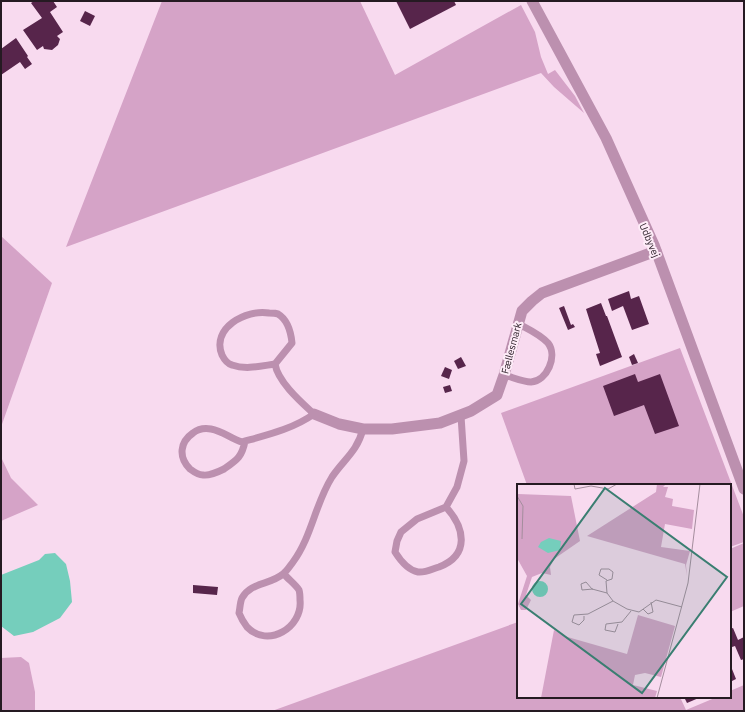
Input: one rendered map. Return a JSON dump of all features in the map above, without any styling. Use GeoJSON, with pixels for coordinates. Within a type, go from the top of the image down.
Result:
{"type":"FeatureCollection","features":[{"type":"Feature","properties":{"kind":"street","name":"Udbyvej"},"geometry":{"type":"LineString","coordinates":[[532,1],[606,138],[656,251],[744,489]]}},
{"type":"Feature","properties":{"kind":"street","name":"Fællesmark"},"geometry":{"type":"LineString","coordinates":[[314,414],[339,424],[363,429],[392,429],[422,426],[461,416],[497,395],[522,311],[532,301],[542,293],[656,251]]}},
{"type":"Feature","properties":{"kind":"lane"},"geometry":{"type":"LineString","coordinates":[[266,312],[278,314],[285,321],[291,332],[292,343],[275,364],[242,367],[230,365],[224,358],[219,348],[221,336],[233,321],[250,313],[266,312]]}},
{"type":"Feature","properties":{"kind":"lane"},"geometry":{"type":"LineString","coordinates":[[504,375],[530,382],[538,381],[546,374],[552,358],[549,344],[538,334],[518,323]]}},
{"type":"Feature","properties":{"kind":"lane","name":"Fællesmark"},"geometry":{"type":"LineString","coordinates":[[275,364],[276,370],[293,394],[314,414]]}},
{"type":"Feature","properties":{"kind":"lane"},"geometry":{"type":"LineString","coordinates":[[245,441],[243,453],[234,463],[219,472],[203,476],[195,473],[185,464],[181,454],[182,444],[188,436],[197,430],[210,429],[227,434],[242,442],[245,441],[280,431],[305,420],[314,414]]}},
{"type":"Feature","properties":{"kind":"lane"},"geometry":{"type":"LineString","coordinates":[[446,506],[458,525],[462,541],[460,549],[456,555],[441,566],[426,571],[417,572],[410,569],[395,552],[397,541],[401,532],[417,519],[446,506],[457,487],[464,461],[461,416]]}},
{"type":"Feature","properties":{"kind":"lane"},"geometry":{"type":"LineString","coordinates":[[284,574],[299,590],[301,607],[294,624],[282,632],[269,636],[256,634],[246,626],[239,613],[242,598],[254,586],[275,579],[284,574],[298,555],[309,535],[322,495],[333,476],[360,441],[363,429]]}},
{"type":"Feature","properties":{"kind":"shaded area"},"geometry":{"type":"Polygon","coordinates":[[[162,1],[360,1],[395,75],[521,5],[535,32],[541,57],[548,74],[555,70],[575,96],[584,113],[554,87],[541,73],[66,247],[162,1]]]}},
{"type":"Feature","properties":{"kind":"shaded area"},"geometry":{"type":"Polygon","coordinates":[[[1,236],[52,283],[1,427],[1,236]]]}},
{"type":"Feature","properties":{"kind":"shaded area"},"geometry":{"type":"Polygon","coordinates":[[[680,348],[744,517],[744,542],[731,547],[731,484],[527,484],[501,413],[680,348]]]}},
{"type":"Feature","properties":{"kind":"shaded area"},"geometry":{"type":"Polygon","coordinates":[[[1,457],[11,478],[38,505],[1,521],[1,457]]]}},
{"type":"Feature","properties":{"kind":"shaded area"},"geometry":{"type":"Polygon","coordinates":[[[744,543],[744,606],[731,612],[731,549],[744,543]]]}},
{"type":"Feature","properties":{"kind":"shaded area"},"geometry":{"type":"Polygon","coordinates":[[[55,553],[66,564],[70,581],[72,602],[60,618],[33,632],[14,636],[1,626],[1,575],[39,560],[45,554],[55,553]]]}},
{"type":"Feature","properties":{"kind":"shaded area"},"geometry":{"type":"Polygon","coordinates":[[[517,622],[517,698],[680,698],[686,710],[715,698],[731,698],[731,691],[744,685],[744,711],[272,711],[517,622]]]}},
{"type":"Feature","properties":{"kind":"shaded area"},"geometry":{"type":"Polygon","coordinates":[[[21,657],[29,663],[35,692],[35,711],[1,711],[1,658],[21,657]]]}},
{"type":"Feature","properties":{"kind":"building"},"geometry":{"type":"Polygon","coordinates":[[[34,1],[53,1],[57,7],[50,12],[63,32],[57,36],[60,39],[58,45],[52,50],[44,49],[43,46],[37,50],[23,30],[42,18],[31,3],[34,1]]]}},
{"type":"Feature","properties":{"kind":"building"},"geometry":{"type":"Polygon","coordinates":[[[396,1],[454,1],[456,5],[410,29],[396,1]]]}},
{"type":"Feature","properties":{"kind":"building"},"geometry":{"type":"Polygon","coordinates":[[[85,11],[95,16],[90,26],[80,21],[85,11]]]}},
{"type":"Feature","properties":{"kind":"building"},"geometry":{"type":"Polygon","coordinates":[[[16,38],[32,64],[25,69],[20,62],[1,75],[1,49],[16,38]]]}},
{"type":"Feature","properties":{"kind":"building"},"geometry":{"type":"Polygon","coordinates":[[[629,291],[631,299],[639,296],[649,324],[632,330],[623,306],[612,311],[608,299],[629,291]]]}},
{"type":"Feature","properties":{"kind":"building"},"geometry":{"type":"Polygon","coordinates":[[[601,303],[622,357],[600,366],[596,354],[600,353],[586,309],[601,303]]]}},
{"type":"Feature","properties":{"kind":"building"},"geometry":{"type":"Polygon","coordinates":[[[564,306],[571,325],[573,324],[575,327],[568,330],[559,308],[564,306]]]}},
{"type":"Feature","properties":{"kind":"building"},"geometry":{"type":"Polygon","coordinates":[[[634,354],[638,363],[632,365],[629,357],[634,354]]]}},
{"type":"Feature","properties":{"kind":"building"},"geometry":{"type":"Polygon","coordinates":[[[461,357],[466,366],[458,369],[454,361],[461,357]]]}},
{"type":"Feature","properties":{"kind":"building"},"geometry":{"type":"Polygon","coordinates":[[[445,367],[452,370],[449,379],[441,376],[445,367]]]}},
{"type":"Feature","properties":{"kind":"building"},"geometry":{"type":"Polygon","coordinates":[[[635,374],[638,382],[660,374],[679,426],[655,434],[644,405],[614,416],[603,386],[635,374]]]}},
{"type":"Feature","properties":{"kind":"building"},"geometry":{"type":"Polygon","coordinates":[[[450,385],[452,391],[445,393],[443,387],[450,385]]]}},
{"type":"Feature","properties":{"kind":"building"},"geometry":{"type":"Polygon","coordinates":[[[193,585],[218,587],[217,595],[193,593],[193,585]]]}},
{"type":"Feature","properties":{"kind":"building"},"geometry":{"type":"Polygon","coordinates":[[[733,628],[738,640],[744,637],[744,659],[741,660],[735,646],[732,647],[731,645],[731,629],[733,628]]]}},
{"type":"Feature","properties":{"kind":"building"},"geometry":{"type":"Polygon","coordinates":[[[731,666],[736,679],[731,682],[731,666]]]}},
{"type":"Feature","properties":{"kind":"building"},"geometry":{"type":"Polygon","coordinates":[[[684,698],[699,698],[687,703],[684,698]]]}}]}
